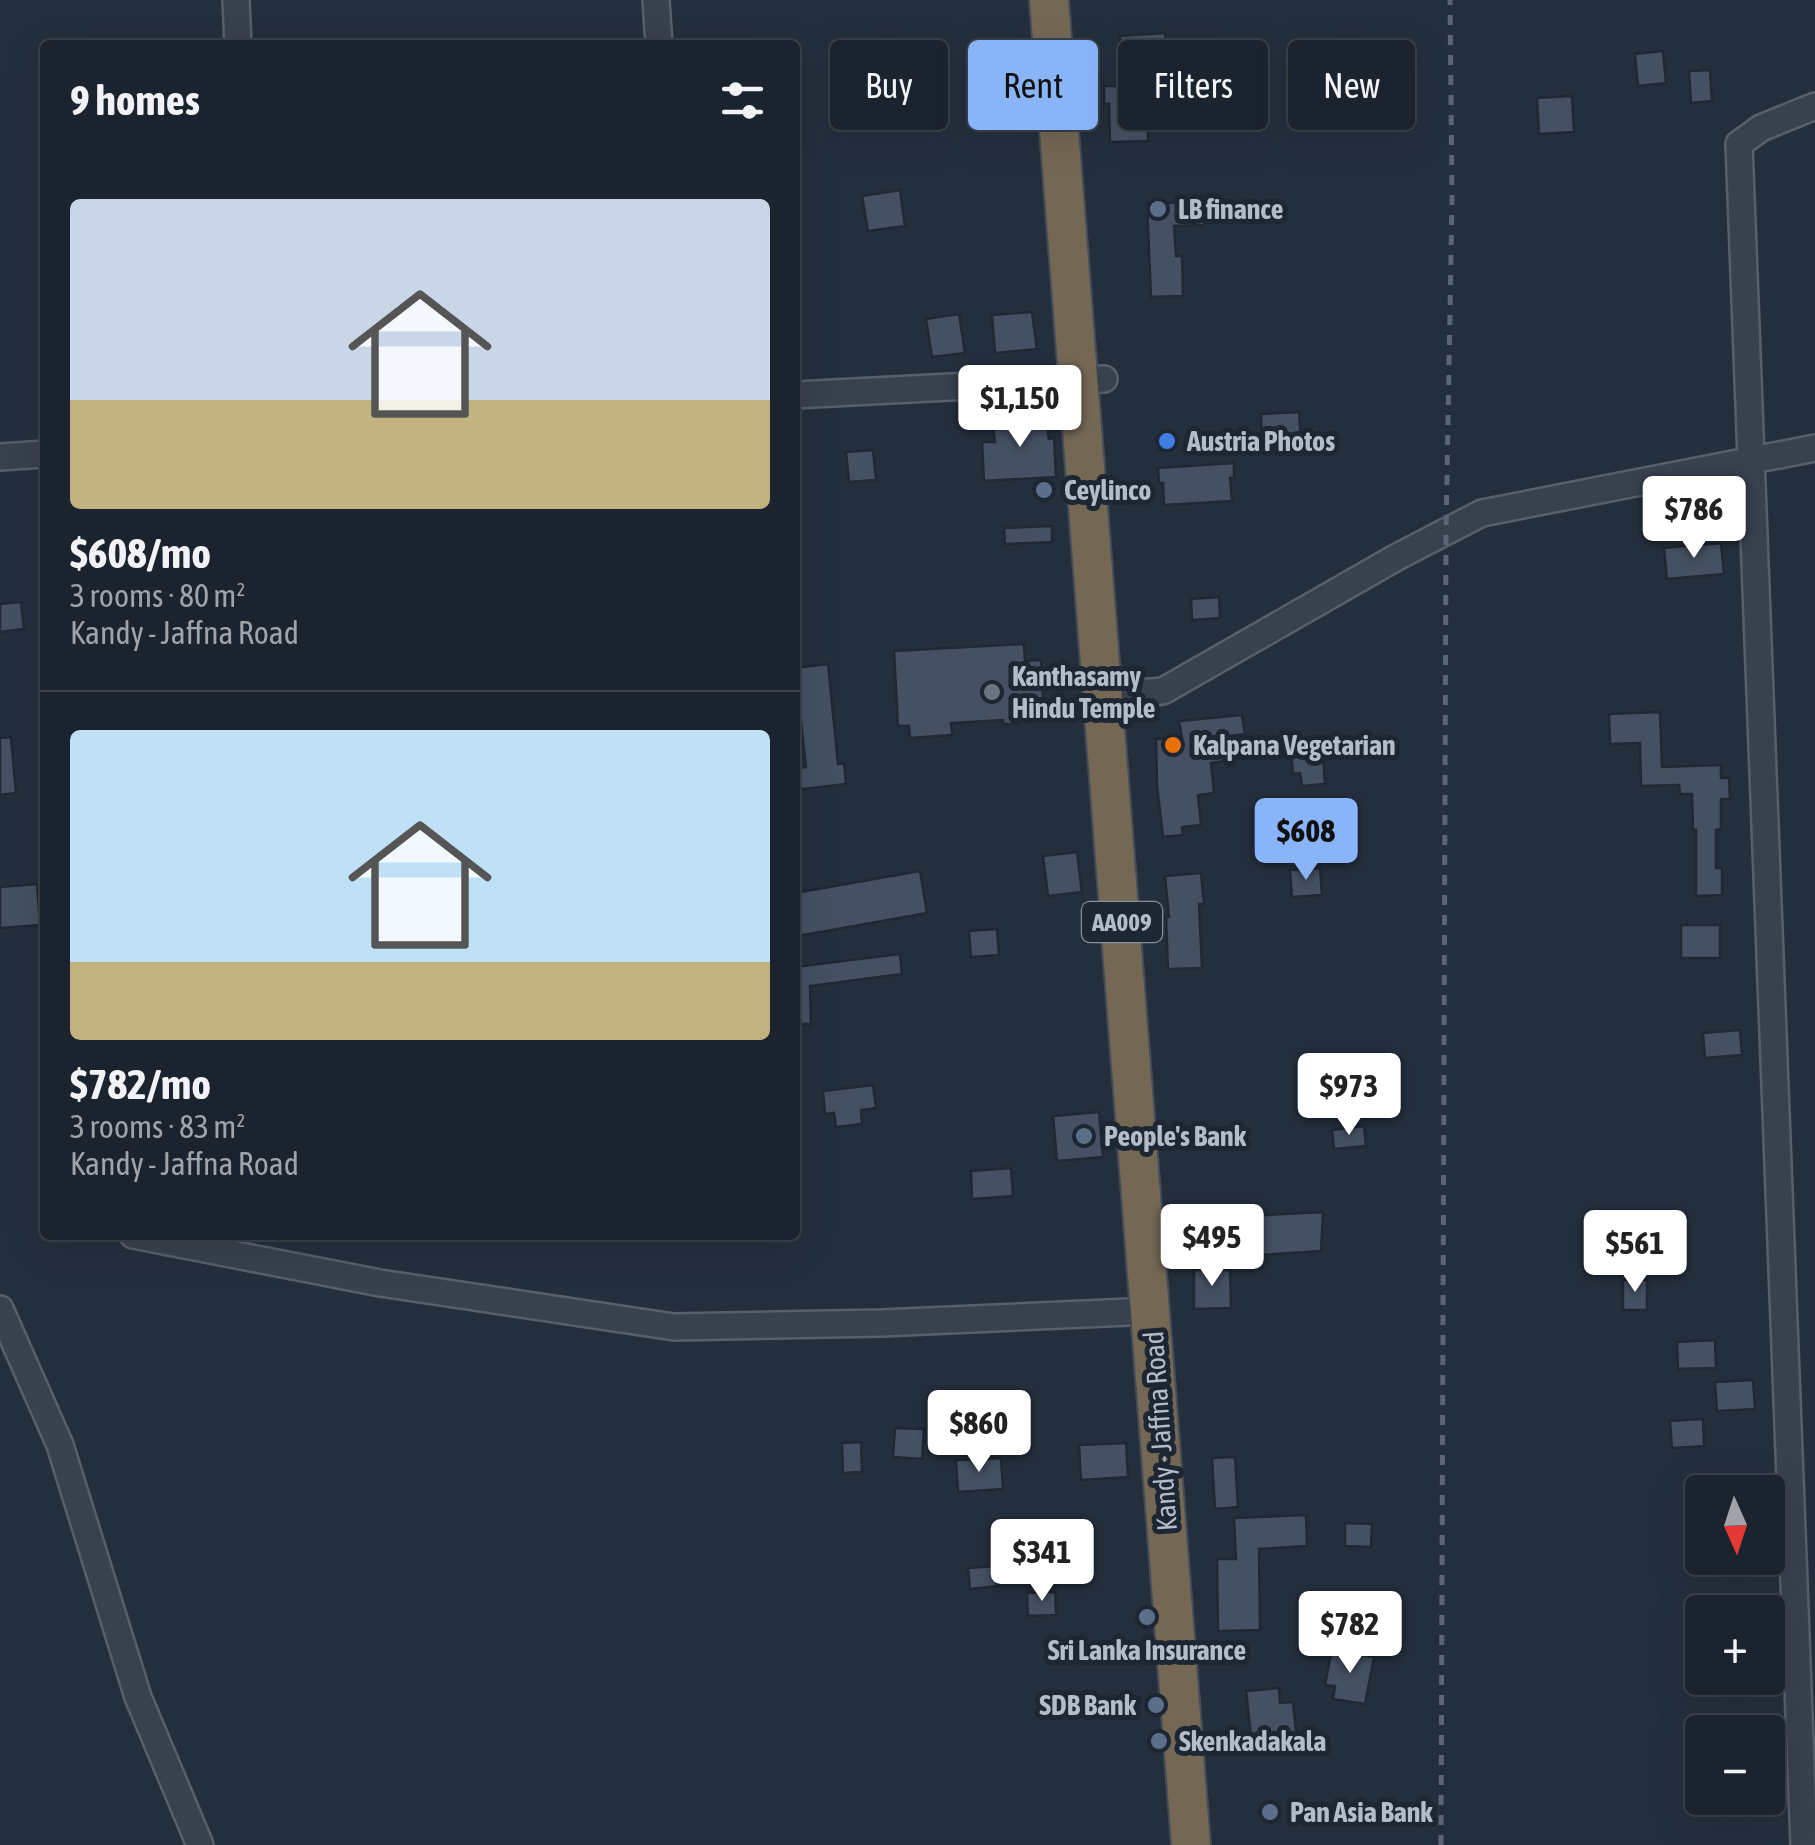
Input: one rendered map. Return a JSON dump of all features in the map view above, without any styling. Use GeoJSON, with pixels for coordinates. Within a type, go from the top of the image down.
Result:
{"type":"FeatureCollection","features":[{"type":"Feature","properties":{"kind":"highway","name":"Kandy - Jaffna Road"},"geometry":{"type":"LineString","coordinates":[[1049,0],[1092,379]]}},
{"type":"Feature","properties":{"kind":"highway","name":"Kandy - Jaffna Road"},"geometry":{"type":"LineString","coordinates":[[1074,0],[1092,379],[1214,1845]]}},
{"type":"Feature","properties":{"kind":"highway","name":"Kandy - Jaffna Road"},"geometry":{"type":"LineString","coordinates":[[1116,695],[1152,1311],[1191,1845]]}},
{"type":"Feature","properties":{"kind":"street"},"geometry":{"type":"LineString","coordinates":[[236,0],[238,40]]}},
{"type":"Feature","properties":{"kind":"street"},"geometry":{"type":"LineString","coordinates":[[656,0],[660,40]]}},
{"type":"Feature","properties":{"kind":"street"},"geometry":{"type":"LineString","coordinates":[[1804,1845],[1738,144],[1760,128],[1815,106]]}},
{"type":"Feature","properties":{"kind":"street"},"geometry":{"type":"LineString","coordinates":[[800,396],[1092,379]]}},
{"type":"Feature","properties":{"kind":"street"},"geometry":{"type":"LineString","coordinates":[[1116,695],[1163,691],[1482,513],[1815,448]]}},
{"type":"Feature","properties":{"kind":"street"},"geometry":{"type":"LineString","coordinates":[[0,458],[40,454]]}},
{"type":"Feature","properties":{"kind":"street"},"geometry":{"type":"LineString","coordinates":[[159,1240],[380,1283],[674,1327],[1152,1311]]}},
{"type":"Feature","properties":{"kind":"street"},"geometry":{"type":"LineString","coordinates":[[0,1309],[60,1445],[138,1697],[200,1845]]}},
{"type":"Feature","properties":{"kind":"building"},"geometry":{"type":"Polygon","coordinates":[[[1165,33],[1166,40],[1120,40],[1120,36],[1165,33]]]}},
{"type":"Feature","properties":{"kind":"building"},"geometry":{"type":"Polygon","coordinates":[[[1663,51],[1666,83],[1638,86],[1635,54],[1663,51]]]}},
{"type":"Feature","properties":{"kind":"building"},"geometry":{"type":"Polygon","coordinates":[[[1710,70],[1712,101],[1691,103],[1689,71],[1710,70]]]}},
{"type":"Feature","properties":{"kind":"building"},"geometry":{"type":"Polygon","coordinates":[[[1104,86],[1118,86],[1118,130],[1148,130],[1148,141],[1110,142],[1109,104],[1104,104],[1104,86]]]}},
{"type":"Feature","properties":{"kind":"building"},"geometry":{"type":"Polygon","coordinates":[[[1572,96],[1574,132],[1539,134],[1537,98],[1572,96]]]}},
{"type":"Feature","properties":{"kind":"building"},"geometry":{"type":"Polygon","coordinates":[[[900,190],[905,226],[868,231],[862,196],[900,190]]]}},
{"type":"Feature","properties":{"kind":"building"},"geometry":{"type":"Polygon","coordinates":[[[1203,201],[1204,225],[1174,226],[1176,256],[1182,256],[1183,296],[1151,297],[1147,204],[1203,201]]]}},
{"type":"Feature","properties":{"kind":"building"},"geometry":{"type":"Polygon","coordinates":[[[1032,312],[1037,349],[995,353],[992,315],[1032,312]]]}},
{"type":"Feature","properties":{"kind":"building"},"geometry":{"type":"Polygon","coordinates":[[[959,314],[965,353],[932,357],[926,319],[959,314]]]}},
{"type":"Feature","properties":{"kind":"building"},"geometry":{"type":"Polygon","coordinates":[[[1299,412],[1301,441],[1262,444],[1261,414],[1299,412]]]}},
{"type":"Feature","properties":{"kind":"building"},"geometry":{"type":"Polygon","coordinates":[[[1045,413],[1049,439],[1054,438],[1056,477],[984,481],[982,442],[995,442],[992,421],[1045,413]]]}},
{"type":"Feature","properties":{"kind":"building"},"geometry":{"type":"Polygon","coordinates":[[[873,450],[876,480],[849,482],[846,452],[873,450]]]}},
{"type":"Feature","properties":{"kind":"building"},"geometry":{"type":"Polygon","coordinates":[[[1234,463],[1234,478],[1230,478],[1232,501],[1164,505],[1158,468],[1234,463]]]}},
{"type":"Feature","properties":{"kind":"building"},"geometry":{"type":"Polygon","coordinates":[[[1052,526],[1052,542],[1005,544],[1004,528],[1052,526]]]}},
{"type":"Feature","properties":{"kind":"building"},"geometry":{"type":"Polygon","coordinates":[[[1721,543],[1724,574],[1667,579],[1664,548],[1721,543]]]}},
{"type":"Feature","properties":{"kind":"building"},"geometry":{"type":"Polygon","coordinates":[[[1219,597],[1220,618],[1192,620],[1191,599],[1219,597]]]}},
{"type":"Feature","properties":{"kind":"building"},"geometry":{"type":"Polygon","coordinates":[[[21,602],[24,629],[0,632],[0,604],[21,602]]]}},
{"type":"Feature","properties":{"kind":"building"},"geometry":{"type":"Polygon","coordinates":[[[1024,644],[1025,661],[1041,660],[1043,698],[1028,699],[1028,717],[1018,717],[1018,724],[1003,724],[1003,720],[951,723],[952,735],[910,738],[909,726],[898,726],[894,651],[1024,644]]]}},
{"type":"Feature","properties":{"kind":"building"},"geometry":{"type":"Polygon","coordinates":[[[828,664],[838,764],[844,763],[846,784],[800,789],[800,768],[806,767],[800,667],[828,664]]]}},
{"type":"Feature","properties":{"kind":"building"},"geometry":{"type":"Polygon","coordinates":[[[1660,712],[1662,767],[1721,765],[1721,778],[1729,778],[1730,799],[1721,799],[1721,829],[1716,830],[1716,868],[1722,868],[1722,895],[1696,896],[1692,794],[1680,794],[1679,785],[1641,786],[1640,743],[1610,744],[1609,714],[1660,712]]]}},
{"type":"Feature","properties":{"kind":"building"},"geometry":{"type":"Polygon","coordinates":[[[1242,715],[1245,734],[1221,737],[1225,761],[1211,763],[1214,793],[1198,795],[1201,825],[1182,827],[1183,835],[1163,837],[1156,739],[1182,738],[1179,721],[1242,715]]]}},
{"type":"Feature","properties":{"kind":"building"},"geometry":{"type":"Polygon","coordinates":[[[11,737],[16,793],[0,795],[0,738],[11,737]]]}},
{"type":"Feature","properties":{"kind":"building"},"geometry":{"type":"Polygon","coordinates":[[[1322,737],[1325,784],[1302,786],[1300,773],[1293,774],[1291,750],[1306,748],[1305,739],[1322,737]]]}},
{"type":"Feature","properties":{"kind":"building"},"geometry":{"type":"Polygon","coordinates":[[[1077,852],[1082,892],[1048,896],[1043,856],[1077,852]]]}},
{"type":"Feature","properties":{"kind":"building"},"geometry":{"type":"Polygon","coordinates":[[[1320,868],[1322,895],[1292,897],[1290,870],[1320,868]]]}},
{"type":"Feature","properties":{"kind":"building"},"geometry":{"type":"Polygon","coordinates":[[[920,871],[927,913],[800,936],[800,892],[920,871]]]}},
{"type":"Feature","properties":{"kind":"building"},"geometry":{"type":"Polygon","coordinates":[[[1201,873],[1202,968],[1168,969],[1165,876],[1201,873]]]}},
{"type":"Feature","properties":{"kind":"building"},"geometry":{"type":"Polygon","coordinates":[[[37,884],[40,925],[0,928],[0,887],[37,884]]]}},
{"type":"Feature","properties":{"kind":"building"},"geometry":{"type":"Polygon","coordinates":[[[1681,925],[1720,925],[1720,958],[1681,958],[1681,925]]]}},
{"type":"Feature","properties":{"kind":"building"},"geometry":{"type":"Polygon","coordinates":[[[997,929],[999,955],[971,957],[969,931],[997,929]]]}},
{"type":"Feature","properties":{"kind":"building"},"geometry":{"type":"Polygon","coordinates":[[[900,954],[902,974],[810,986],[811,1024],[800,1024],[800,966],[900,954]]]}},
{"type":"Feature","properties":{"kind":"building"},"geometry":{"type":"Polygon","coordinates":[[[1740,1030],[1742,1055],[1705,1058],[1703,1033],[1740,1030]]]}},
{"type":"Feature","properties":{"kind":"building"},"geometry":{"type":"Polygon","coordinates":[[[873,1085],[876,1108],[861,1110],[862,1124],[836,1127],[834,1113],[825,1114],[823,1091],[873,1085]]]}},
{"type":"Feature","properties":{"kind":"building"},"geometry":{"type":"Polygon","coordinates":[[[1099,1112],[1103,1157],[1057,1161],[1053,1116],[1099,1112]]]}},
{"type":"Feature","properties":{"kind":"building"},"geometry":{"type":"Polygon","coordinates":[[[1364,1126],[1366,1146],[1334,1149],[1332,1130],[1364,1126]]]}},
{"type":"Feature","properties":{"kind":"building"},"geometry":{"type":"Polygon","coordinates":[[[1011,1168],[1013,1196],[972,1199],[971,1171],[1011,1168]]]}},
{"type":"Feature","properties":{"kind":"building"},"geometry":{"type":"Polygon","coordinates":[[[1323,1212],[1321,1251],[1230,1257],[1227,1217],[1323,1212]]]}},
{"type":"Feature","properties":{"kind":"building"},"geometry":{"type":"Polygon","coordinates":[[[1194,1270],[1230,1270],[1231,1308],[1194,1309],[1194,1270]]]}},
{"type":"Feature","properties":{"kind":"building"},"geometry":{"type":"Polygon","coordinates":[[[1623,1280],[1647,1280],[1647,1310],[1623,1310],[1623,1280]]]}},
{"type":"Feature","properties":{"kind":"building"},"geometry":{"type":"Polygon","coordinates":[[[1715,1340],[1716,1368],[1678,1369],[1677,1342],[1715,1340]]]}},
{"type":"Feature","properties":{"kind":"building"},"geometry":{"type":"Polygon","coordinates":[[[1753,1380],[1755,1409],[1717,1411],[1715,1382],[1753,1380]]]}},
{"type":"Feature","properties":{"kind":"building"},"geometry":{"type":"Polygon","coordinates":[[[1703,1419],[1704,1446],[1672,1448],[1670,1421],[1703,1419]]]}},
{"type":"Feature","properties":{"kind":"building"},"geometry":{"type":"Polygon","coordinates":[[[895,1428],[924,1429],[922,1459],[893,1457],[895,1428]]]}},
{"type":"Feature","properties":{"kind":"building"},"geometry":{"type":"Polygon","coordinates":[[[861,1442],[862,1472],[843,1473],[842,1443],[861,1442]]]}},
{"type":"Feature","properties":{"kind":"building"},"geometry":{"type":"Polygon","coordinates":[[[1126,1443],[1128,1477],[1081,1480],[1079,1445],[1126,1443]]]}},
{"type":"Feature","properties":{"kind":"building"},"geometry":{"type":"Polygon","coordinates":[[[1235,1457],[1238,1507],[1215,1509],[1212,1458],[1235,1457]]]}},
{"type":"Feature","properties":{"kind":"building"},"geometry":{"type":"Polygon","coordinates":[[[1001,1458],[1003,1489],[958,1492],[956,1460],[1001,1458]]]}},
{"type":"Feature","properties":{"kind":"building"},"geometry":{"type":"Polygon","coordinates":[[[1306,1515],[1307,1546],[1259,1549],[1260,1630],[1218,1631],[1217,1559],[1236,1559],[1234,1518],[1306,1515]]]}},
{"type":"Feature","properties":{"kind":"building"},"geometry":{"type":"Polygon","coordinates":[[[1345,1523],[1372,1524],[1371,1547],[1345,1546],[1345,1523]]]}},
{"type":"Feature","properties":{"kind":"building"},"geometry":{"type":"Polygon","coordinates":[[[996,1566],[997,1586],[970,1589],[968,1568],[996,1566]]]}},
{"type":"Feature","properties":{"kind":"building"},"geometry":{"type":"Polygon","coordinates":[[[1055,1592],[1056,1615],[1028,1616],[1027,1593],[1055,1592]]]}},
{"type":"Feature","properties":{"kind":"building"},"geometry":{"type":"Polygon","coordinates":[[[1332,1649],[1374,1657],[1365,1704],[1333,1699],[1335,1686],[1325,1685],[1332,1649]]]}},
{"type":"Feature","properties":{"kind":"building"},"geometry":{"type":"Polygon","coordinates":[[[1279,1688],[1280,1703],[1293,1702],[1296,1732],[1251,1736],[1246,1691],[1279,1688]]]}},
{"type":"Feature","properties":{"kind":"railway"},"geometry":{"type":"LineString","coordinates":[[1441,1845],[1450,0]]}},
{"type":"Feature","properties":{"kind":"place","name":"LB finance"},"geometry":{"type":"Point","coordinates":[1158,209]}},
{"type":"Feature","properties":{"kind":"place","name":"Austria Photos"},"geometry":{"type":"Point","coordinates":[1167,441]}},
{"type":"Feature","properties":{"kind":"place","name":"Ceylinco"},"geometry":{"type":"Point","coordinates":[1044,490]}},
{"type":"Feature","properties":{"kind":"place","name":"Kanthasamy Hindu Temple"},"geometry":{"type":"Point","coordinates":[992,692]}},
{"type":"Feature","properties":{"kind":"place","name":"Kalpana Vegetarian"},"geometry":{"type":"Point","coordinates":[1173,745]}},
{"type":"Feature","properties":{"kind":"place","name":"People's Bank"},"geometry":{"type":"Point","coordinates":[1084,1136]}},
{"type":"Feature","properties":{"kind":"place","name":"Sri Lanka Insurance"},"geometry":{"type":"Point","coordinates":[1147,1617]}},
{"type":"Feature","properties":{"kind":"place","name":"SDB Bank"},"geometry":{"type":"Point","coordinates":[1156,1705]}},
{"type":"Feature","properties":{"kind":"place","name":"Skenkadakala"},"geometry":{"type":"Point","coordinates":[1159,1741]}},
{"type":"Feature","properties":{"kind":"place","name":"Pan Asia Bank"},"geometry":{"type":"Point","coordinates":[1270,1812]}}]}
